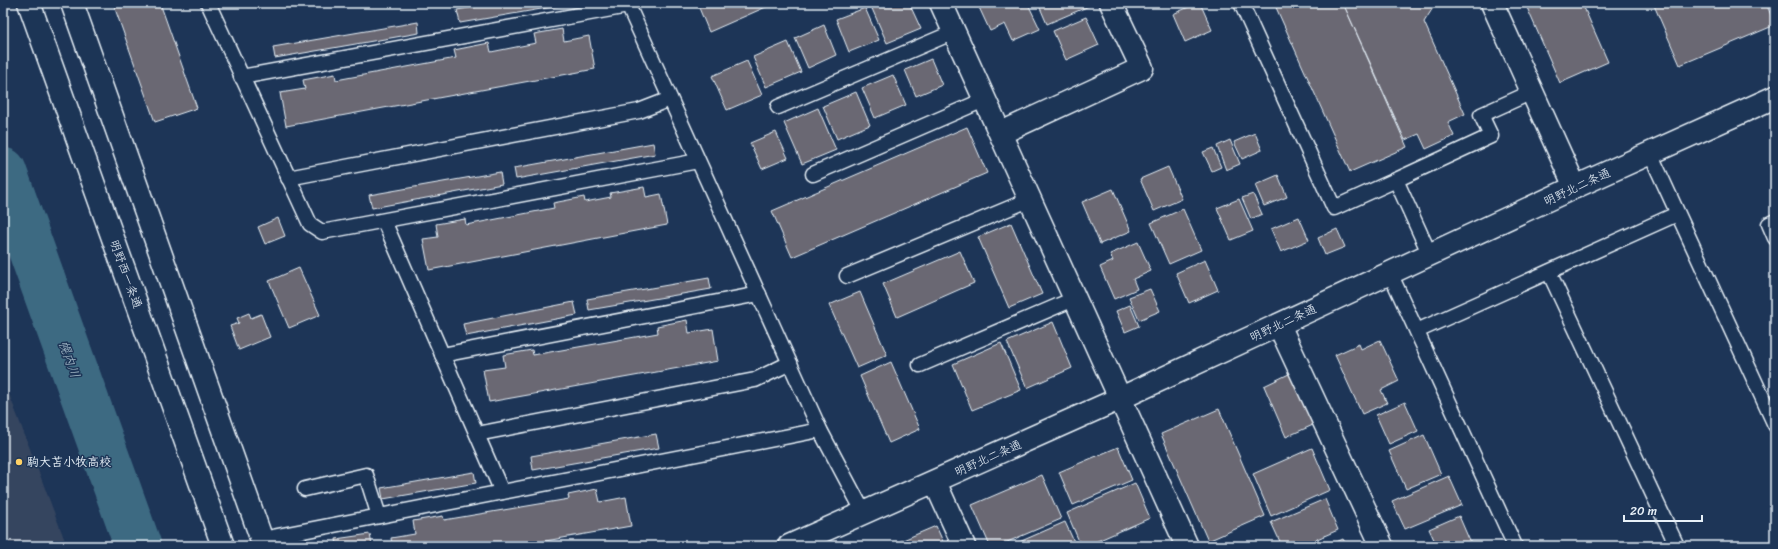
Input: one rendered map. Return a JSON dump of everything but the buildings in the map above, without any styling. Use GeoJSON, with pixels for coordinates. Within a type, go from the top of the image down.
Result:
{"type":"FeatureCollection","features":[{"type":"Feature","properties":{"kind":"street","name":"明野西一条通"},"geometry":{"type":"LineString","coordinates":[[29,3],[223,546]]}},
{"type":"Feature","properties":{"kind":"street"},"geometry":{"type":"LineString","coordinates":[[72,3],[263,542]]}},
{"type":"Feature","properties":{"kind":"street"},"geometry":{"type":"LineString","coordinates":[[941,3],[1076,298],[1187,546]]}},
{"type":"Feature","properties":{"kind":"street"},"geometry":{"type":"LineString","coordinates":[[1001,133],[1142,68],[1111,3]]}},
{"type":"Feature","properties":{"kind":"street"},"geometry":{"type":"LineString","coordinates":[[1492,3],[1575,187]]}},
{"type":"Feature","properties":{"kind":"street","name":"明野北二条通"},"geometry":{"type":"LineString","coordinates":[[800,544],[864,513],[1121,398],[1575,187],[1775,97]]}},
{"type":"Feature","properties":{"kind":"street"},"geometry":{"type":"LineString","coordinates":[[1279,325],[1382,546]]}},
{"type":"Feature","properties":{"kind":"street"},"geometry":{"type":"LineString","coordinates":[[935,482],[964,546]]}},
{"type":"Feature","properties":{"kind":"lane"},"geometry":{"type":"LineString","coordinates":[[208,3],[310,224],[322,232],[698,161]]}},
{"type":"Feature","properties":{"kind":"lane"},"geometry":{"type":"LineString","coordinates":[[1241,3],[1334,208],[1491,136],[1481,115],[1532,92]]}},
{"type":"Feature","properties":{"kind":"lane"},"geometry":{"type":"LineString","coordinates":[[241,77],[627,4],[820,430],[864,513]]}},
{"type":"Feature","properties":{"kind":"lane"},"geometry":{"type":"LineString","coordinates":[[778,107],[954,32]]}},
{"type":"Feature","properties":{"kind":"lane"},"geometry":{"type":"LineString","coordinates":[[288,178],[639,111],[670,99]]}},
{"type":"Feature","properties":{"kind":"lane"},"geometry":{"type":"LineString","coordinates":[[813,174],[986,100]]}},
{"type":"Feature","properties":{"kind":"lane"},"geometry":{"type":"LineString","coordinates":[[1650,154],[1775,425]]}},
{"type":"Feature","properties":{"kind":"lane"},"geometry":{"type":"LineString","coordinates":[[1396,180],[1430,255]]}},
{"type":"Feature","properties":{"kind":"lane"},"geometry":{"type":"LineString","coordinates":[[847,276],[1031,199]]}},
{"type":"Feature","properties":{"kind":"lane"},"geometry":{"type":"LineString","coordinates":[[1417,331],[1677,214]]}},
{"type":"Feature","properties":{"kind":"lane"},"geometry":{"type":"LineString","coordinates":[[384,221],[502,492]]}},
{"type":"Feature","properties":{"kind":"lane"},"geometry":{"type":"LineString","coordinates":[[1775,221],[1768,224],[1775,238]]}},
{"type":"Feature","properties":{"kind":"lane"},"geometry":{"type":"LineString","coordinates":[[1549,272],[1677,546]]}},
{"type":"Feature","properties":{"kind":"lane"},"geometry":{"type":"LineString","coordinates":[[1390,273],[1515,546]]}},
{"type":"Feature","properties":{"kind":"lane"},"geometry":{"type":"LineString","coordinates":[[442,355],[759,294]]}},
{"type":"Feature","properties":{"kind":"lane"},"geometry":{"type":"LineString","coordinates":[[920,365],[1076,298]]}},
{"type":"Feature","properties":{"kind":"lane"},"geometry":{"type":"LineString","coordinates":[[477,434],[756,380],[790,364]]}},
{"type":"Feature","properties":{"kind":"lane"},"geometry":{"type":"LineString","coordinates":[[263,542],[379,516],[820,430]]}},
{"type":"Feature","properties":{"kind":"lane"},"geometry":{"type":"LineString","coordinates":[[305,489],[366,475],[379,516]]}},
{"type":"Feature","properties":{"kind":"shaded area","name":"駒大苫小牧高校"},"geometry":{"type":"Polygon","coordinates":[[[3,378],[67,546],[3,546],[3,378]]]}},
{"type":"Feature","properties":{"kind":"waterway","name":"幌内川"},"geometry":{"type":"LineString","coordinates":[[3,171],[138,546]]}},
{"type":"Feature","properties":{"kind":"place","name":"駒大苫小牧高校"},"geometry":{"type":"Point","coordinates":[19,462]}}]}
